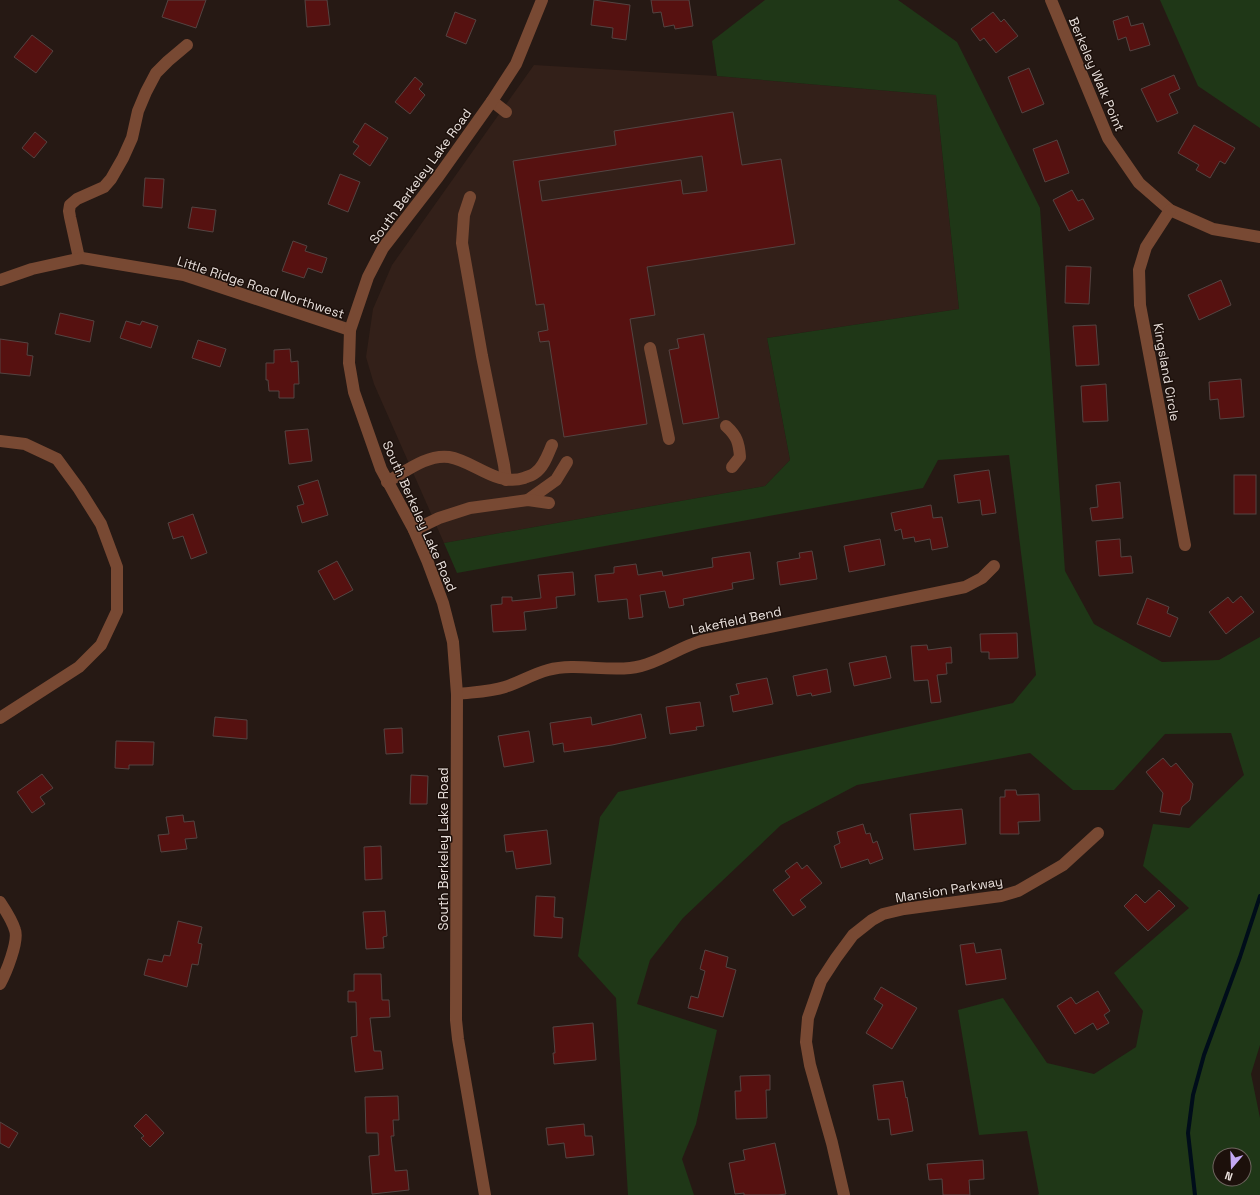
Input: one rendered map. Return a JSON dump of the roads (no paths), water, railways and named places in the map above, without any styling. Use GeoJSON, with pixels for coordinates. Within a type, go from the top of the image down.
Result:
{"type":"FeatureCollection","features":[{"type":"Feature","properties":{"kind":"street","name":"South Berkeley Lake Road"},"geometry":{"type":"LineString","coordinates":[[485,1195],[456,1020],[457,694],[453,642],[443,603],[427,560],[414,530],[381,469],[354,392],[349,363],[350,330],[368,277],[383,248],[438,177],[492,101],[516,64],[542,0]]}},
{"type":"Feature","properties":{"kind":"street","name":"Berkeley Walk Point"},"geometry":{"type":"LineString","coordinates":[[1052,0],[1108,138],[1140,183],[1170,210],[1213,229],[1260,237]]}},
{"type":"Feature","properties":{"kind":"street"},"geometry":{"type":"LineString","coordinates":[[80,258],[70,217],[70,205],[78,199],[104,187],[111,179],[132,138],[138,111],[156,73],[188,45]]}},
{"type":"Feature","properties":{"kind":"street"},"geometry":{"type":"LineString","coordinates":[[492,101],[506,112]]}},
{"type":"Feature","properties":{"kind":"street"},"geometry":{"type":"LineString","coordinates":[[470,197],[464,215],[462,243],[506,480]]}},
{"type":"Feature","properties":{"kind":"street","name":"Kingsland Circle"},"geometry":{"type":"LineString","coordinates":[[1170,210],[1146,247],[1139,270],[1140,305],[1184,546]]}},
{"type":"Feature","properties":{"kind":"street","name":"Little Ridge Road Northwest"},"geometry":{"type":"LineString","coordinates":[[0,280],[32,269],[80,258],[184,275],[350,330]]}},
{"type":"Feature","properties":{"kind":"street"},"geometry":{"type":"LineString","coordinates":[[650,348],[670,439]]}},
{"type":"Feature","properties":{"kind":"street"},"geometry":{"type":"LineString","coordinates":[[726,426],[734,433],[740,446],[740,457],[732,467]]}},
{"type":"Feature","properties":{"kind":"street"},"geometry":{"type":"LineString","coordinates":[[0,441],[24,444],[57,460],[79,489],[101,524],[117,567],[118,611],[101,645],[79,667],[0,718]]}},
{"type":"Feature","properties":{"kind":"street"},"geometry":{"type":"LineString","coordinates":[[387,482],[433,458],[448,457],[470,464],[489,474],[506,480],[517,480],[535,474],[545,461],[552,445]]}},
{"type":"Feature","properties":{"kind":"street"},"geometry":{"type":"LineString","coordinates":[[528,500],[556,480],[567,462]]}},
{"type":"Feature","properties":{"kind":"street"},"geometry":{"type":"LineString","coordinates":[[414,530],[439,518],[470,508],[528,500],[549,503]]}},
{"type":"Feature","properties":{"kind":"street","name":"Lakefield Bend"},"geometry":{"type":"LineString","coordinates":[[457,694],[497,689],[548,670],[561,668],[629,668],[642,666],[687,645],[701,641],[965,587],[982,578],[994,566]]}},
{"type":"Feature","properties":{"kind":"street","name":"Mansion Parkway"},"geometry":{"type":"LineString","coordinates":[[844,1195],[832,1143],[810,1065],[806,1042],[808,1018],[821,981],[836,958],[853,935],[872,920],[883,914],[904,909],[1001,896],[1018,891],[1063,865],[1098,833]]}},
{"type":"Feature","properties":{"kind":"street"},"geometry":{"type":"LineString","coordinates":[[0,902],[16,931],[14,950],[0,984]]}},
{"type":"Feature","properties":{"kind":"waterway"},"geometry":{"type":"LineString","coordinates":[[1195,1195],[1188,1133],[1193,1095],[1204,1055],[1240,957],[1260,896]]}}]}
